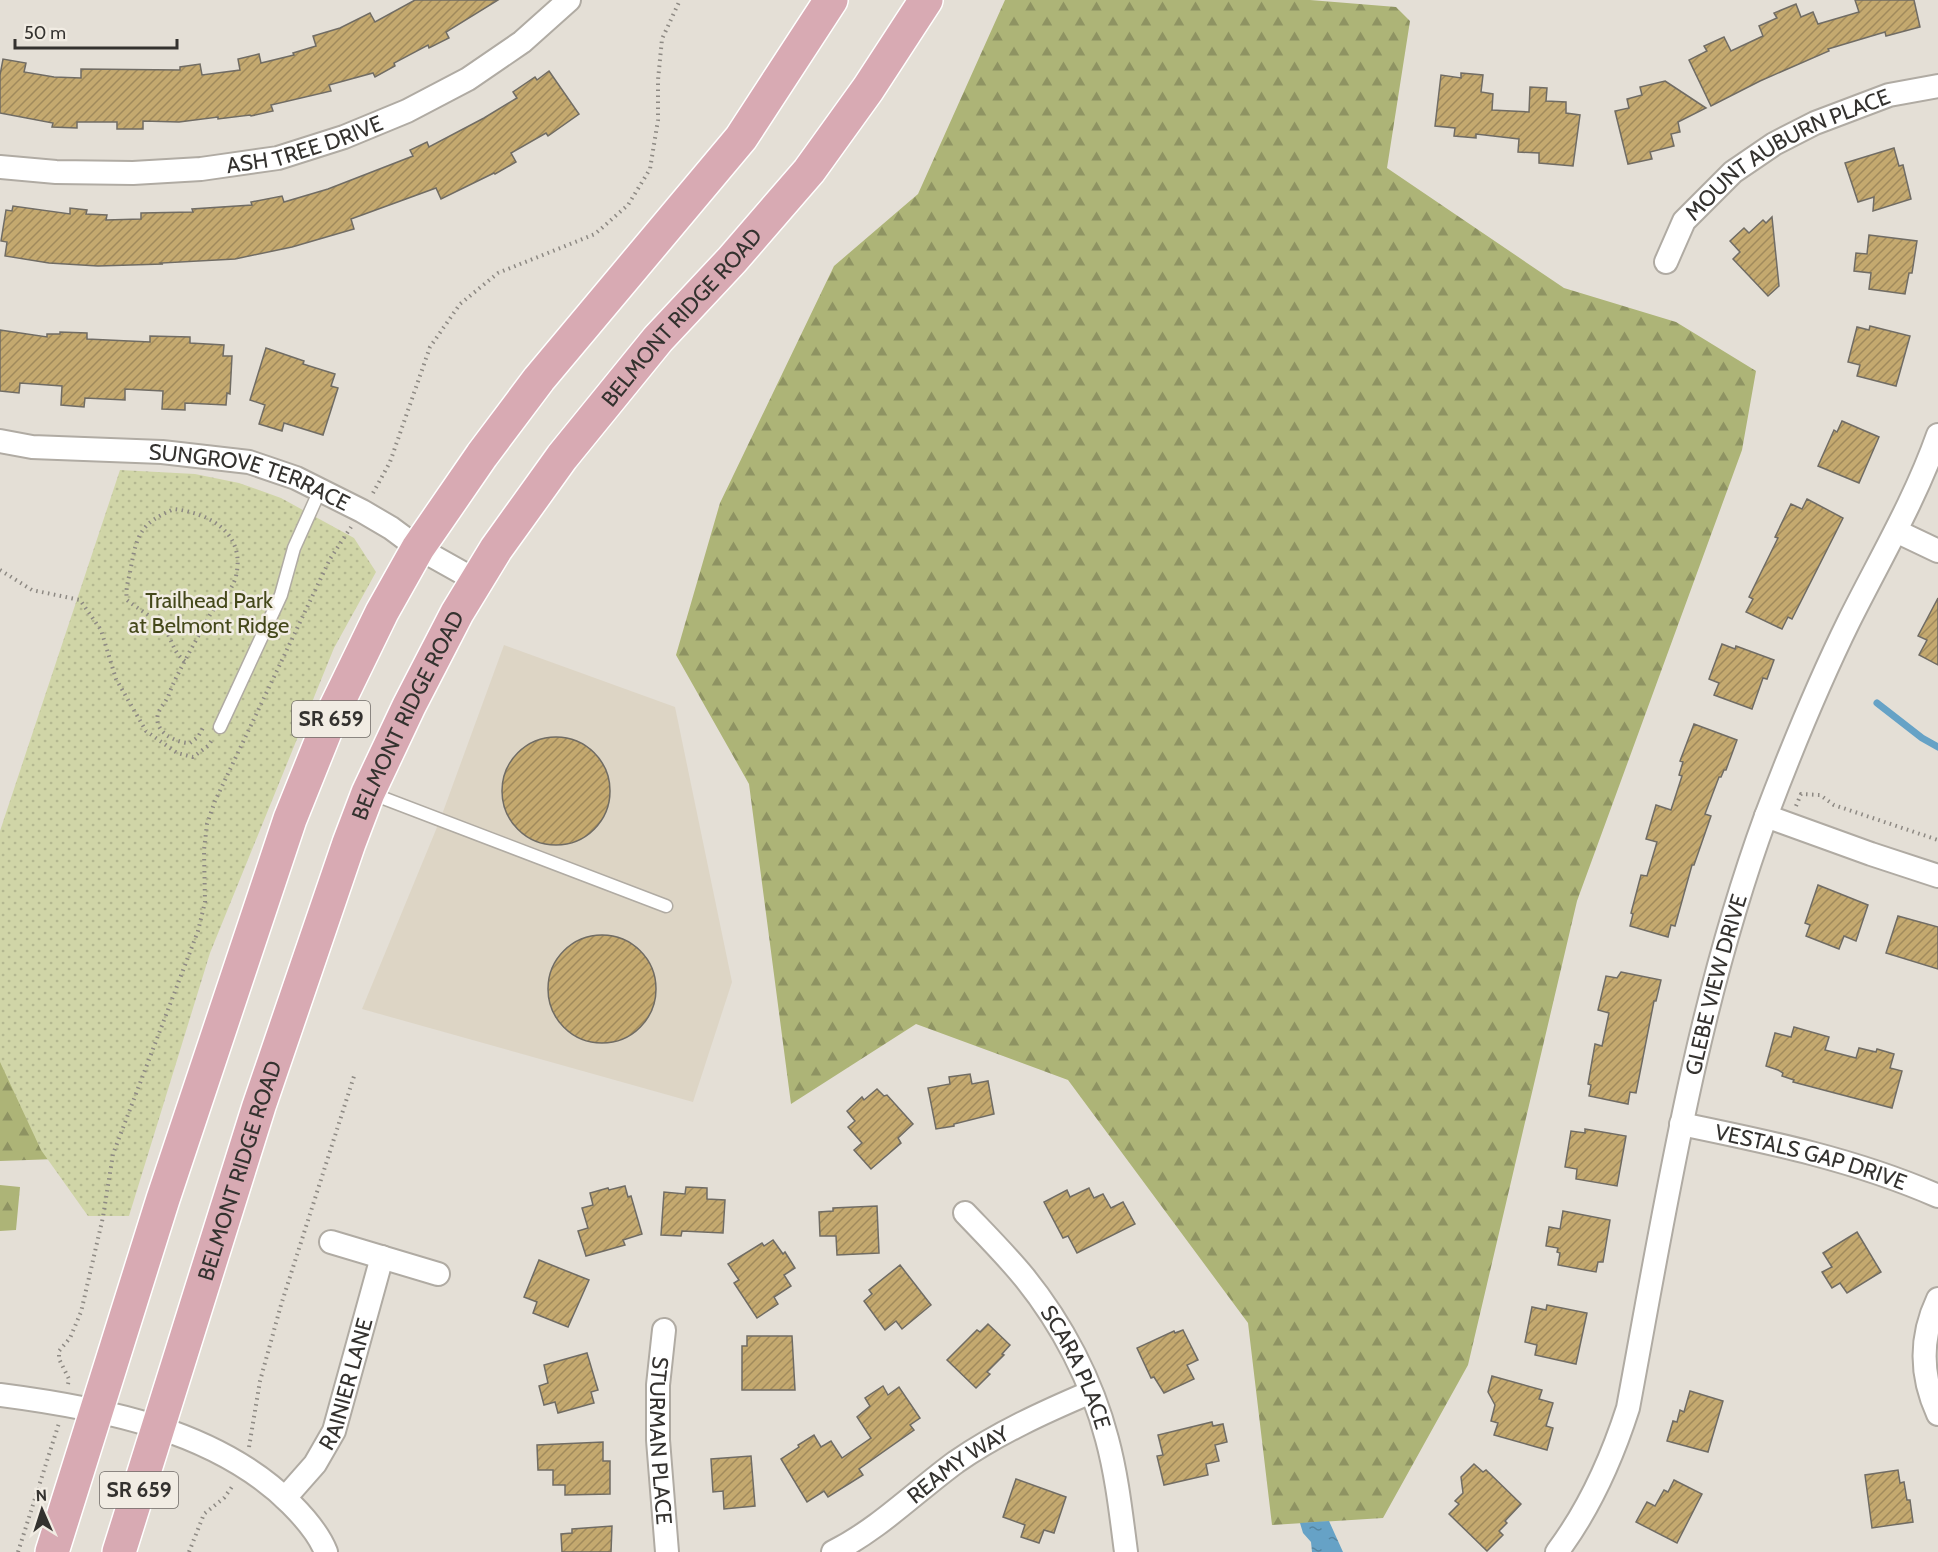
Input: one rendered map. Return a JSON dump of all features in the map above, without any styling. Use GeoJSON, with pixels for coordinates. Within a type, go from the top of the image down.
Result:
{"type":"FeatureCollection","features":[{"type":"Feature","properties":{"kind":"main road","name":"SR 659"},"geometry":{"type":"LineString","coordinates":[[52,1552],[163,1199],[290,819],[336,706],[382,612],[418,548],[482,455],[539,380],[741,138],[831,0]]}},
{"type":"Feature","properties":{"kind":"main road","name":"BELMONT RIDGE ROAD"},"geometry":{"type":"LineString","coordinates":[[119,1552],[259,1106],[345,854],[368,793],[457,612],[496,549],[562,457],[658,339],[732,260],[809,171],[868,89],[926,0]]}},
{"type":"Feature","properties":{"kind":"street","name":"ASH TREE DRIVE"},"geometry":{"type":"LineString","coordinates":[[0,167],[56,172],[133,173],[201,169],[278,158],[344,136],[407,111],[468,79],[522,42],[569,0]]}},
{"type":"Feature","properties":{"kind":"street","name":"MOUNT AUBURN PLACE"},"geometry":{"type":"LineString","coordinates":[[1666,262],[1684,220],[1732,172],[1774,144],[1815,123],[1889,95],[1938,86]]}},
{"type":"Feature","properties":{"kind":"street","name":"GLEBE VIEW DRIVE"},"geometry":{"type":"LineString","coordinates":[[1557,1552],[1575,1528],[1596,1491],[1614,1451],[1628,1408],[1681,1124],[1709,1002],[1734,914],[1766,816],[1809,709],[1919,483],[1938,435]]}},
{"type":"Feature","properties":{"kind":"street","name":"SUNGROVE TERRACE"},"geometry":{"type":"LineString","coordinates":[[0,441],[32,447],[162,452],[249,462],[296,478],[320,490],[391,528],[418,548],[477,581]]}},
{"type":"Feature","properties":{"kind":"street"},"geometry":{"type":"LineString","coordinates":[[1896,531],[1938,551]]}},
{"type":"Feature","properties":{"kind":"street"},"geometry":{"type":"LineString","coordinates":[[1766,816],[1871,855],[1938,876]]}},
{"type":"Feature","properties":{"kind":"street","name":"VESTALS GAP DRIVE"},"geometry":{"type":"LineString","coordinates":[[1681,1124],[1813,1153],[1858,1166],[1938,1196]]}},
{"type":"Feature","properties":{"kind":"street","name":"SCARA PLACE"},"geometry":{"type":"LineString","coordinates":[[965,1213],[1023,1276],[1051,1314],[1073,1352],[1091,1392],[1107,1438],[1118,1488],[1125,1552]]}},
{"type":"Feature","properties":{"kind":"street"},"geometry":{"type":"LineString","coordinates":[[331,1242],[438,1274]]}},
{"type":"Feature","properties":{"kind":"street","name":"RAINIER LANE"},"geometry":{"type":"LineString","coordinates":[[285,1498],[315,1464],[334,1431],[382,1257]]}},
{"type":"Feature","properties":{"kind":"street"},"geometry":{"type":"LineString","coordinates":[[1938,1299],[1924,1343],[1924,1366],[1929,1391],[1938,1414]]}},
{"type":"Feature","properties":{"kind":"street","name":"STURMAN PLACE"},"geometry":{"type":"LineString","coordinates":[[664,1330],[658,1385],[658,1429],[667,1552]]}},
{"type":"Feature","properties":{"kind":"street","name":"REAMY WAY"},"geometry":{"type":"LineString","coordinates":[[833,1552],[850,1544],[955,1463],[993,1438],[1038,1414],[1091,1392]]}},
{"type":"Feature","properties":{"kind":"street"},"geometry":{"type":"LineString","coordinates":[[0,1395],[97,1412],[159,1428],[207,1447],[242,1466],[276,1489],[302,1515],[326,1552]]}},
{"type":"Feature","properties":{"kind":"lane"},"geometry":{"type":"LineString","coordinates":[[222,724],[281,595],[294,548],[320,490]]}},
{"type":"Feature","properties":{"kind":"lane"},"geometry":{"type":"LineString","coordinates":[[368,793],[666,906]]}},
{"type":"Feature","properties":{"kind":"path"},"geometry":{"type":"LineString","coordinates":[[185,661],[175,651],[166,631],[127,600],[125,588],[139,534],[151,522],[174,509],[199,514],[227,531],[233,542],[237,559],[237,574],[232,588],[205,623],[185,661],[172,683],[169,696],[158,712],[158,721],[162,732],[181,743],[190,743],[198,737],[210,714],[222,724],[247,733]]}},
{"type":"Feature","properties":{"kind":"path"},"geometry":{"type":"LineString","coordinates":[[0,570],[32,590],[80,600],[101,630],[116,679],[146,731],[177,753],[194,757],[208,746],[222,724]]}},
{"type":"Feature","properties":{"kind":"path"},"geometry":{"type":"LineString","coordinates":[[1789,824],[1801,794],[1820,795],[1834,805],[1938,840]]}},
{"type":"Feature","properties":{"kind":"path"},"geometry":{"type":"LineString","coordinates":[[189,1552],[204,1514],[224,1498],[233,1486],[242,1466],[250,1442],[260,1381],[281,1305],[355,1073]]}},
{"type":"Feature","properties":{"kind":"shaded area"},"geometry":{"type":"Polygon","coordinates":[[[504,645],[675,707],[732,982],[693,1102],[362,1009],[440,820],[504,645]]]}},
{"type":"Feature","properties":{"kind":"green space"},"geometry":{"type":"Polygon","coordinates":[[[1005,0],[1310,0],[1396,7],[1410,21],[1387,168],[1564,288],[1676,322],[1756,371],[1742,450],[1577,901],[1468,1365],[1383,1518],[1272,1525],[1248,1323],[1068,1080],[916,1024],[791,1104],[749,784],[676,655],[720,503],[834,266],[918,194],[1005,0]]]}},
{"type":"Feature","properties":{"kind":"green space","name":"Trailhead Park at Belmont Ridge"},"geometry":{"type":"Polygon","coordinates":[[[120,470],[195,474],[239,483],[281,498],[354,538],[376,572],[334,648],[210,953],[129,1216],[88,1216],[41,1150],[0,1062],[0,831],[120,470]]]}},
{"type":"Feature","properties":{"kind":"green space"},"geometry":{"type":"Polygon","coordinates":[[[0,988],[84,1158],[0,1161],[0,988]]]}},
{"type":"Feature","properties":{"kind":"green space"},"geometry":{"type":"Polygon","coordinates":[[[0,1185],[20,1187],[16,1230],[0,1231],[0,1185]]]}},
{"type":"Feature","properties":{"kind":"water"},"geometry":{"type":"Polygon","coordinates":[[[1329,1521],[1343,1552],[1312,1552],[1311,1542],[1303,1533],[1300,1523],[1329,1521]]]}},
{"type":"Feature","properties":{"kind":"building"},"geometry":{"type":"Polygon","coordinates":[[[415,0],[498,0],[446,32],[449,38],[429,48],[428,45],[394,63],[395,66],[375,77],[373,73],[329,85],[331,91],[271,105],[273,111],[251,116],[179,122],[143,121],[143,129],[117,129],[117,122],[77,122],[77,128],[52,127],[53,123],[0,113],[0,75],[3,59],[26,63],[24,72],[54,77],[81,78],[81,69],[180,70],[180,67],[200,64],[202,75],[240,70],[238,59],[259,54],[261,63],[294,55],[293,53],[316,46],[313,36],[340,28],[370,13],[375,22],[415,0]]]}},
{"type":"Feature","properties":{"kind":"building"},"geometry":{"type":"Polygon","coordinates":[[[1855,0],[1914,0],[1920,27],[1886,36],[1885,32],[1828,49],[1829,51],[1760,81],[1711,106],[1689,60],[1707,51],[1704,46],[1724,37],[1731,51],[1763,36],[1759,26],[1777,18],[1774,13],[1796,4],[1801,17],[1813,12],[1818,24],[1859,12],[1855,0]]]}},
{"type":"Feature","properties":{"kind":"building"},"geometry":{"type":"Polygon","coordinates":[[[549,71],[579,114],[548,136],[546,133],[511,153],[516,162],[495,174],[441,199],[436,188],[351,219],[354,229],[292,247],[235,259],[98,266],[49,263],[5,256],[7,242],[1,241],[6,210],[12,211],[13,206],[70,214],[70,208],[87,210],[86,214],[107,215],[106,220],[141,219],[141,213],[193,212],[192,209],[252,205],[251,202],[282,196],[284,202],[328,189],[413,156],[410,150],[427,142],[429,147],[484,118],[517,98],[513,92],[535,77],[537,80],[549,71]]]}},
{"type":"Feature","properties":{"kind":"building"},"geometry":{"type":"Polygon","coordinates":[[[1461,73],[1483,75],[1481,92],[1493,94],[1492,110],[1529,112],[1530,87],[1547,88],[1546,101],[1566,102],[1566,113],[1580,115],[1573,166],[1539,163],[1539,153],[1518,152],[1519,139],[1476,134],[1476,138],[1454,136],[1455,128],[1435,126],[1441,75],[1461,78],[1461,73]]]}},
{"type":"Feature","properties":{"kind":"building"},"geometry":{"type":"Polygon","coordinates":[[[1665,81],[1706,108],[1678,122],[1680,132],[1671,134],[1674,146],[1650,152],[1652,159],[1628,164],[1615,111],[1629,108],[1627,99],[1642,95],[1640,87],[1665,81]]]}},
{"type":"Feature","properties":{"kind":"building"},"geometry":{"type":"Polygon","coordinates":[[[1894,148],[1899,166],[1903,165],[1911,199],[1873,211],[1874,197],[1858,202],[1845,163],[1894,148]]]}},
{"type":"Feature","properties":{"kind":"building"},"geometry":{"type":"Polygon","coordinates":[[[1772,217],[1779,286],[1768,296],[1733,259],[1740,252],[1730,241],[1744,228],[1749,233],[1763,220],[1766,223],[1772,217]]]}},
{"type":"Feature","properties":{"kind":"building"},"geometry":{"type":"Polygon","coordinates":[[[1869,235],[1917,241],[1912,273],[1909,273],[1905,294],[1869,289],[1871,273],[1854,271],[1856,253],[1867,254],[1869,235]]]}},
{"type":"Feature","properties":{"kind":"building"},"geometry":{"type":"Polygon","coordinates":[[[1870,326],[1910,336],[1896,386],[1857,376],[1860,365],[1848,362],[1857,327],[1869,330],[1870,326]]]}},
{"type":"Feature","properties":{"kind":"building"},"geometry":{"type":"Polygon","coordinates":[[[0,330],[47,337],[47,334],[60,334],[60,332],[87,333],[87,339],[150,342],[150,336],[190,337],[190,343],[224,345],[223,356],[232,356],[230,394],[227,393],[226,405],[185,403],[185,410],[162,409],[163,391],[125,389],[125,400],[85,398],[84,407],[61,405],[62,386],[20,383],[19,393],[0,391],[0,330]]]}},
{"type":"Feature","properties":{"kind":"building"},"geometry":{"type":"Polygon","coordinates":[[[266,348],[304,361],[303,364],[335,374],[331,386],[338,388],[323,435],[284,423],[282,431],[259,424],[265,405],[250,400],[266,348]]]}},
{"type":"Feature","properties":{"kind":"building"},"geometry":{"type":"Polygon","coordinates":[[[1842,421],[1879,437],[1859,483],[1818,466],[1834,430],[1837,432],[1842,421]]]}},
{"type":"Feature","properties":{"kind":"building"},"geometry":{"type":"Polygon","coordinates":[[[1807,499],[1843,518],[1792,619],[1788,617],[1782,629],[1746,612],[1753,599],[1749,597],[1778,538],[1775,537],[1791,504],[1802,509],[1807,499]]]}},
{"type":"Feature","properties":{"kind":"building"},"geometry":{"type":"Polygon","coordinates":[[[1938,598],[1938,665],[1919,655],[1927,640],[1918,636],[1938,598]]]}},
{"type":"Feature","properties":{"kind":"building"},"geometry":{"type":"Polygon","coordinates":[[[1722,644],[1735,649],[1736,646],[1774,660],[1767,679],[1763,678],[1752,709],[1714,695],[1719,683],[1709,679],[1722,644]]]}},
{"type":"Feature","properties":{"kind":"building"},"geometry":{"type":"Polygon","coordinates":[[[1694,724],[1737,740],[1726,770],[1719,777],[1705,814],[1711,816],[1694,865],[1692,865],[1675,926],[1671,925],[1668,937],[1630,926],[1633,914],[1631,913],[1641,875],[1647,876],[1657,842],[1646,839],[1656,805],[1671,810],[1682,776],[1679,775],[1683,762],[1680,761],[1694,724]]]}},
{"type":"Feature","properties":{"kind":"building"},"geometry":{"type":"Polygon","coordinates":[[[556,737],[577,741],[594,753],[606,770],[610,791],[606,812],[594,829],[577,841],[556,845],[535,841],[518,829],[506,812],[502,791],[506,770],[518,753],[535,741],[556,737]]]}},
{"type":"Feature","properties":{"kind":"building"},"geometry":{"type":"Polygon","coordinates":[[[1818,885],[1868,905],[1856,941],[1844,936],[1839,949],[1806,936],[1810,925],[1805,923],[1818,885]]]}},
{"type":"Feature","properties":{"kind":"building"},"geometry":{"type":"Polygon","coordinates":[[[1898,916],[1938,927],[1938,969],[1886,953],[1898,916]]]}},
{"type":"Feature","properties":{"kind":"building"},"geometry":{"type":"Polygon","coordinates":[[[602,935],[623,939],[640,951],[652,968],[656,989],[652,1010],[640,1027],[623,1039],[602,1043],[581,1039],[564,1027],[552,1010],[548,989],[552,968],[564,951],[581,939],[602,935]]]}},
{"type":"Feature","properties":{"kind":"building"},"geometry":{"type":"Polygon","coordinates":[[[1621,972],[1661,980],[1656,1001],[1654,1001],[1636,1093],[1630,1092],[1628,1104],[1589,1096],[1591,1085],[1588,1084],[1595,1044],[1602,1046],[1609,1013],[1598,1010],[1606,976],[1617,978],[1621,972]]]}},
{"type":"Feature","properties":{"kind":"building"},"geometry":{"type":"Polygon","coordinates":[[[1794,1027],[1829,1037],[1825,1050],[1856,1058],[1859,1048],[1876,1052],[1877,1049],[1894,1054],[1890,1068],[1902,1071],[1892,1108],[1793,1082],[1794,1080],[1782,1076],[1783,1073],[1778,1070],[1766,1066],[1775,1033],[1791,1037],[1794,1027]]]}},
{"type":"Feature","properties":{"kind":"building"},"geometry":{"type":"Polygon","coordinates":[[[970,1074],[972,1084],[988,1081],[994,1114],[936,1129],[928,1088],[950,1084],[949,1077],[970,1074]]]}},
{"type":"Feature","properties":{"kind":"building"},"geometry":{"type":"Polygon","coordinates":[[[877,1089],[884,1096],[887,1095],[913,1124],[898,1138],[901,1143],[871,1169],[854,1150],[862,1143],[848,1127],[855,1121],[847,1111],[862,1097],[864,1100],[877,1089]]]}},
{"type":"Feature","properties":{"kind":"building"},"geometry":{"type":"Polygon","coordinates":[[[1585,1129],[1626,1136],[1617,1186],[1576,1179],[1577,1169],[1565,1167],[1571,1131],[1585,1133],[1585,1129]]]}},
{"type":"Feature","properties":{"kind":"building"},"geometry":{"type":"Polygon","coordinates":[[[625,1186],[628,1197],[631,1196],[642,1234],[623,1240],[625,1245],[586,1256],[578,1231],[588,1228],[582,1208],[593,1205],[590,1193],[625,1186]]]}},
{"type":"Feature","properties":{"kind":"building"},"geometry":{"type":"Polygon","coordinates":[[[686,1187],[707,1188],[707,1199],[725,1200],[723,1233],[682,1231],[681,1236],[661,1235],[664,1192],[685,1194],[686,1187]]]}},
{"type":"Feature","properties":{"kind":"building"},"geometry":{"type":"Polygon","coordinates":[[[1089,1188],[1094,1198],[1103,1194],[1111,1208],[1123,1202],[1135,1224],[1077,1253],[1068,1236],[1063,1238],[1044,1202],[1067,1190],[1070,1197],[1089,1188]]]}},
{"type":"Feature","properties":{"kind":"building"},"geometry":{"type":"Polygon","coordinates":[[[877,1206],[879,1253],[837,1255],[836,1236],[820,1236],[819,1212],[833,1211],[833,1208],[877,1206]]]}},
{"type":"Feature","properties":{"kind":"building"},"geometry":{"type":"Polygon","coordinates":[[[1563,1211],[1610,1220],[1603,1262],[1598,1262],[1596,1272],[1558,1265],[1560,1253],[1557,1252],[1558,1248],[1546,1246],[1549,1227],[1560,1229],[1563,1211]]]}},
{"type":"Feature","properties":{"kind":"building"},"geometry":{"type":"Polygon","coordinates":[[[1857,1232],[1881,1272],[1847,1293],[1840,1283],[1832,1288],[1822,1272],[1832,1267],[1823,1253],[1857,1232]]]}},
{"type":"Feature","properties":{"kind":"building"},"geometry":{"type":"Polygon","coordinates":[[[773,1240],[783,1254],[785,1252],[795,1268],[784,1275],[791,1286],[774,1297],[778,1304],[757,1318],[734,1283],[739,1280],[728,1264],[762,1243],[764,1246],[773,1240]]]}},
{"type":"Feature","properties":{"kind":"building"},"geometry":{"type":"Polygon","coordinates":[[[539,1260],[589,1280],[568,1327],[533,1313],[537,1302],[524,1297],[539,1260]]]}},
{"type":"Feature","properties":{"kind":"building"},"geometry":{"type":"Polygon","coordinates":[[[900,1265],[931,1305],[902,1329],[896,1321],[885,1330],[864,1301],[872,1294],[869,1290],[900,1265]]]}},
{"type":"Feature","properties":{"kind":"building"},"geometry":{"type":"Polygon","coordinates":[[[1547,1305],[1587,1313],[1576,1364],[1535,1355],[1537,1345],[1525,1342],[1532,1307],[1546,1310],[1547,1305]]]}},
{"type":"Feature","properties":{"kind":"building"},"geometry":{"type":"Polygon","coordinates":[[[988,1324],[1010,1345],[1002,1354],[1004,1355],[987,1372],[990,1374],[976,1388],[947,1360],[977,1330],[980,1332],[988,1324]]]}},
{"type":"Feature","properties":{"kind":"building"},"geometry":{"type":"Polygon","coordinates":[[[1183,1330],[1198,1360],[1187,1365],[1194,1379],[1164,1393],[1154,1377],[1151,1378],[1137,1348],[1174,1331],[1175,1333],[1183,1330]]]}},
{"type":"Feature","properties":{"kind":"building"},"geometry":{"type":"Polygon","coordinates":[[[747,1336],[792,1336],[795,1390],[742,1390],[742,1346],[747,1346],[747,1336]]]}},
{"type":"Feature","properties":{"kind":"building"},"geometry":{"type":"Polygon","coordinates":[[[587,1353],[598,1390],[591,1392],[594,1403],[558,1413],[555,1402],[544,1405],[539,1386],[548,1383],[544,1365],[587,1353]]]}},
{"type":"Feature","properties":{"kind":"building"},"geometry":{"type":"Polygon","coordinates":[[[1492,1376],[1542,1390],[1539,1399],[1553,1403],[1546,1426],[1553,1428],[1547,1450],[1494,1435],[1498,1423],[1491,1421],[1495,1405],[1488,1392],[1492,1376]]]}},
{"type":"Feature","properties":{"kind":"building"},"geometry":{"type":"Polygon","coordinates":[[[883,1386],[888,1395],[899,1387],[920,1418],[910,1425],[914,1430],[859,1469],[863,1475],[828,1497],[824,1491],[807,1502],[781,1459],[814,1435],[821,1447],[831,1441],[842,1458],[871,1438],[857,1417],[870,1406],[865,1398],[883,1386]]]}},
{"type":"Feature","properties":{"kind":"building"},"geometry":{"type":"Polygon","coordinates":[[[1690,1391],[1723,1401],[1708,1452],[1667,1441],[1673,1421],[1677,1422],[1680,1410],[1684,1412],[1690,1391]]]}},
{"type":"Feature","properties":{"kind":"building"},"geometry":{"type":"Polygon","coordinates":[[[1212,1422],[1213,1426],[1223,1424],[1227,1442],[1215,1445],[1219,1461],[1206,1464],[1208,1475],[1164,1485],[1157,1456],[1163,1455],[1158,1435],[1212,1422]]]}},
{"type":"Feature","properties":{"kind":"building"},"geometry":{"type":"Polygon","coordinates":[[[603,1442],[603,1461],[610,1461],[610,1494],[565,1495],[565,1485],[553,1485],[553,1470],[538,1470],[537,1445],[603,1442]]]}},
{"type":"Feature","properties":{"kind":"building"},"geometry":{"type":"Polygon","coordinates":[[[751,1456],[755,1506],[724,1509],[723,1491],[713,1492],[711,1459],[751,1456]]]}},
{"type":"Feature","properties":{"kind":"building"},"geometry":{"type":"Polygon","coordinates":[[[1474,1464],[1483,1472],[1486,1470],[1521,1504],[1499,1531],[1503,1535],[1487,1551],[1449,1514],[1459,1504],[1455,1501],[1463,1493],[1461,1477],[1474,1464]]]}},
{"type":"Feature","properties":{"kind":"building"},"geometry":{"type":"Polygon","coordinates":[[[1898,1470],[1900,1483],[1904,1482],[1907,1500],[1910,1500],[1913,1522],[1872,1528],[1865,1475],[1898,1470]]]}},
{"type":"Feature","properties":{"kind":"building"},"geometry":{"type":"Polygon","coordinates":[[[1016,1479],[1066,1497],[1054,1533],[1044,1530],[1039,1543],[1021,1537],[1025,1525],[1003,1517],[1016,1479]]]}},
{"type":"Feature","properties":{"kind":"building"},"geometry":{"type":"Polygon","coordinates":[[[1674,1480],[1702,1494],[1677,1543],[1636,1522],[1647,1502],[1655,1506],[1664,1490],[1668,1492],[1674,1480]]]}},
{"type":"Feature","properties":{"kind":"building"},"geometry":{"type":"Polygon","coordinates":[[[612,1526],[611,1552],[562,1552],[561,1534],[572,1533],[572,1529],[612,1526]]]}},
{"type":"Feature","properties":{"kind":"waterway"},"geometry":{"type":"LineString","coordinates":[[1877,703],[1922,738],[1938,747]]}}]}
